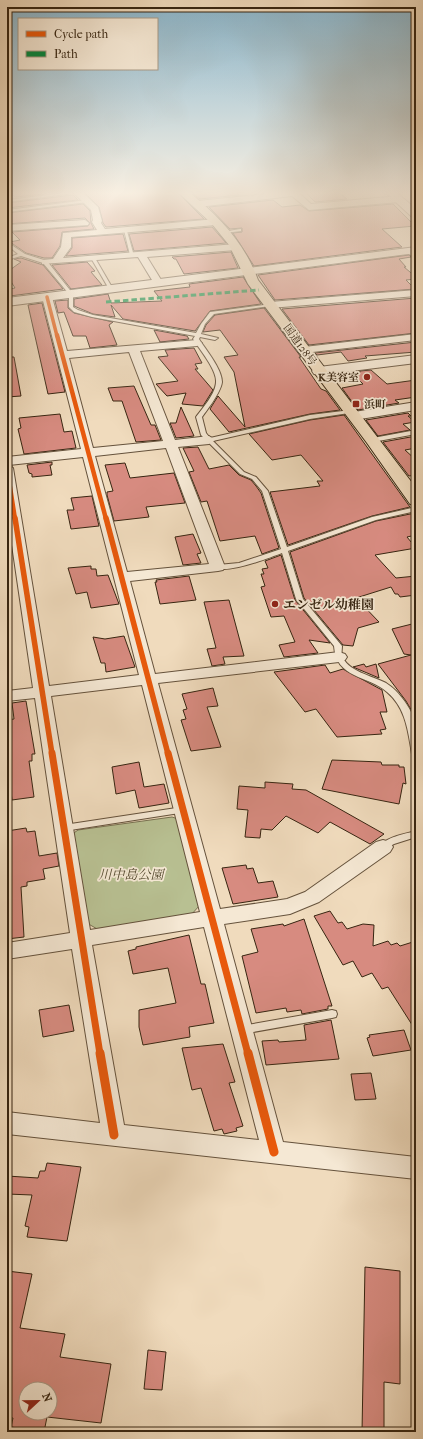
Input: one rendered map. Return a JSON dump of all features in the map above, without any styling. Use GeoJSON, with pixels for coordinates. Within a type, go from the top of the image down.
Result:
{"type":"FeatureCollection","features":[{"type":"Feature","properties":{"kind":"highway","name":"国道128号"},"geometry":{"type":"LineString","coordinates":[[243,260],[249,271],[252,281],[373,440],[416,500]]}},
{"type":"Feature","properties":{"kind":"street"},"geometry":{"type":"LineString","coordinates":[[45,262],[66,260]]}},
{"type":"Feature","properties":{"kind":"street"},"geometry":{"type":"LineString","coordinates":[[141,260],[158,283]]}},
{"type":"Feature","properties":{"kind":"street"},"geometry":{"type":"LineString","coordinates":[[7,302],[343,260]]}},
{"type":"Feature","properties":{"kind":"street"},"geometry":{"type":"LineString","coordinates":[[270,305],[416,293]]}},
{"type":"Feature","properties":{"kind":"street"},"geometry":{"type":"LineString","coordinates":[[47,297],[64,356],[274,1152]]}},
{"type":"Feature","properties":{"kind":"street"},"geometry":{"type":"LineString","coordinates":[[304,350],[416,337]]}},
{"type":"Feature","properties":{"kind":"street"},"geometry":{"type":"LineString","coordinates":[[64,356],[134,350],[197,339]]}},
{"type":"Feature","properties":{"kind":"street"},"geometry":{"type":"LineString","coordinates":[[122,577],[218,567],[134,350]]}},
{"type":"Feature","properties":{"kind":"street"},"geometry":{"type":"LineString","coordinates":[[319,371],[416,359]]}},
{"type":"Feature","properties":{"kind":"street"},"geometry":{"type":"LineString","coordinates":[[351,413],[416,406]]}},
{"type":"Feature","properties":{"kind":"street"},"geometry":{"type":"LineString","coordinates":[[7,461],[209,440]]}},
{"type":"Feature","properties":{"kind":"street"},"geometry":{"type":"LineString","coordinates":[[7,468],[80,939],[114,1135]]}},
{"type":"Feature","properties":{"kind":"street"},"geometry":{"type":"LineString","coordinates":[[7,696],[339,657]]}},
{"type":"Feature","properties":{"kind":"street"},"geometry":{"type":"LineString","coordinates":[[7,951],[290,906],[306,901],[383,846]]}},
{"type":"Feature","properties":{"kind":"street"},"geometry":{"type":"LineString","coordinates":[[7,1123],[416,1168]]}},
{"type":"Feature","properties":{"kind":"lane"},"geometry":{"type":"LineString","coordinates":[[40,260],[45,262],[71,294],[71,307],[80,313],[197,339],[215,338]]}},
{"type":"Feature","properties":{"kind":"lane"},"geometry":{"type":"LineString","coordinates":[[94,260],[111,289]]}},
{"type":"Feature","properties":{"kind":"lane"},"geometry":{"type":"LineString","coordinates":[[197,339],[212,313],[270,305]]}},
{"type":"Feature","properties":{"kind":"lane"},"geometry":{"type":"LineString","coordinates":[[197,339],[218,374],[220,384],[199,417],[203,434],[242,473],[254,478],[265,491],[274,513],[284,550],[300,598],[338,646],[337,652],[339,657],[348,668],[390,690],[409,717],[416,754]]}},
{"type":"Feature","properties":{"kind":"lane"},"geometry":{"type":"LineString","coordinates":[[209,440],[310,417],[351,413]]}},
{"type":"Feature","properties":{"kind":"lane"},"geometry":{"type":"LineString","coordinates":[[373,440],[416,432]]}},
{"type":"Feature","properties":{"kind":"lane"},"geometry":{"type":"LineString","coordinates":[[218,567],[240,564],[374,518],[416,509]]}},
{"type":"Feature","properties":{"kind":"lane"},"geometry":{"type":"LineString","coordinates":[[64,828],[183,810]]}},
{"type":"Feature","properties":{"kind":"lane"},"geometry":{"type":"LineString","coordinates":[[383,846],[416,834]]}},
{"type":"Feature","properties":{"kind":"lane"},"geometry":{"type":"LineString","coordinates":[[242,1030],[332,1014]]}},
{"type":"Feature","properties":{"kind":"green space","name":"川中島公園"},"geometry":{"type":"Polygon","coordinates":[[[172,817],[178,819],[200,905],[190,916],[99,930],[85,922],[71,835],[78,830],[172,817]]]}},
{"type":"Feature","properties":{"kind":"building"},"geometry":{"type":"Polygon","coordinates":[[[17,260],[28,260],[43,265],[63,289],[10,296],[9,289],[15,288],[7,275],[7,272],[21,262],[17,260]]]}},
{"type":"Feature","properties":{"kind":"building"},"geometry":{"type":"Polygon","coordinates":[[[177,260],[235,260],[238,268],[184,274],[177,260]]]}},
{"type":"Feature","properties":{"kind":"building"},"geometry":{"type":"Polygon","coordinates":[[[250,260],[300,260],[254,266],[250,260]]]}},
{"type":"Feature","properties":{"kind":"building"},"geometry":{"type":"Polygon","coordinates":[[[370,260],[400,260],[406,267],[404,267],[416,277],[416,279],[406,280],[415,289],[275,300],[258,275],[370,260]]]}},
{"type":"Feature","properties":{"kind":"building"},"geometry":{"type":"Polygon","coordinates":[[[87,262],[95,271],[91,272],[102,285],[71,289],[52,265],[87,262]]]}},
{"type":"Feature","properties":{"kind":"building"},"geometry":{"type":"Polygon","coordinates":[[[243,277],[261,304],[210,311],[195,331],[123,319],[111,305],[115,317],[93,314],[74,306],[74,299],[108,294],[111,303],[162,301],[154,291],[190,287],[189,284],[243,277]]]}},
{"type":"Feature","properties":{"kind":"building"},"geometry":{"type":"Polygon","coordinates":[[[416,298],[416,333],[309,345],[282,309],[416,298]]]}},
{"type":"Feature","properties":{"kind":"building"},"geometry":{"type":"Polygon","coordinates":[[[68,300],[68,308],[74,313],[113,322],[109,325],[117,345],[90,348],[86,336],[73,336],[64,312],[58,313],[55,301],[68,300]]]}},
{"type":"Feature","properties":{"kind":"building"},"geometry":{"type":"Polygon","coordinates":[[[42,303],[65,392],[48,394],[28,305],[42,303]]]}},
{"type":"Feature","properties":{"kind":"building"},"geometry":{"type":"Polygon","coordinates":[[[264,308],[301,357],[299,357],[321,389],[326,391],[340,410],[310,414],[229,432],[210,409],[218,396],[245,427],[234,372],[224,357],[238,355],[220,330],[203,332],[206,325],[215,315],[264,308]]]}},
{"type":"Feature","properties":{"kind":"building"},"geometry":{"type":"Polygon","coordinates":[[[154,330],[187,336],[189,339],[160,342],[154,330]]]}},
{"type":"Feature","properties":{"kind":"building"},"geometry":{"type":"Polygon","coordinates":[[[416,342],[416,352],[365,356],[367,358],[348,361],[341,352],[317,355],[315,353],[416,342]]]}},
{"type":"Feature","properties":{"kind":"building"},"geometry":{"type":"Polygon","coordinates":[[[194,348],[202,363],[195,364],[198,369],[195,369],[213,390],[203,406],[182,404],[186,393],[167,396],[156,384],[178,381],[158,357],[168,356],[165,350],[194,348]]]}},
{"type":"Feature","properties":{"kind":"building"},"geometry":{"type":"Polygon","coordinates":[[[7,357],[14,357],[21,396],[7,397],[7,357]]]}},
{"type":"Feature","properties":{"kind":"building"},"geometry":{"type":"Polygon","coordinates":[[[371,370],[387,384],[416,380],[416,397],[395,400],[399,403],[358,410],[342,388],[363,384],[355,376],[359,375],[360,371],[371,370]]]}},
{"type":"Feature","properties":{"kind":"building"},"geometry":{"type":"Polygon","coordinates":[[[134,386],[151,425],[155,425],[161,440],[136,442],[122,401],[113,401],[108,388],[134,386]]]}},
{"type":"Feature","properties":{"kind":"building"},"geometry":{"type":"Polygon","coordinates":[[[181,407],[194,436],[176,438],[170,423],[176,423],[181,407]]]}},
{"type":"Feature","properties":{"kind":"building"},"geometry":{"type":"Polygon","coordinates":[[[408,413],[411,416],[408,416],[415,422],[403,424],[410,430],[378,436],[366,420],[408,413]]]}},
{"type":"Feature","properties":{"kind":"building"},"geometry":{"type":"Polygon","coordinates":[[[60,414],[64,432],[72,431],[76,448],[24,454],[18,429],[21,428],[19,418],[60,414]]]}},
{"type":"Feature","properties":{"kind":"building"},"geometry":{"type":"Polygon","coordinates":[[[344,415],[410,507],[372,516],[288,545],[270,492],[320,486],[317,481],[323,481],[301,455],[272,460],[249,434],[310,420],[344,415]]]}},
{"type":"Feature","properties":{"kind":"building"},"geometry":{"type":"Polygon","coordinates":[[[416,436],[416,448],[405,450],[416,460],[416,475],[409,476],[383,442],[416,436]]]}},
{"type":"Feature","properties":{"kind":"building"},"geometry":{"type":"Polygon","coordinates":[[[198,447],[209,469],[229,465],[239,475],[251,480],[256,486],[261,493],[279,548],[262,554],[255,536],[220,541],[207,501],[201,502],[189,472],[194,471],[183,448],[198,447]]]}},
{"type":"Feature","properties":{"kind":"building"},"geometry":{"type":"Polygon","coordinates":[[[52,462],[52,465],[50,465],[52,475],[32,477],[32,474],[29,473],[27,465],[52,462]]]}},
{"type":"Feature","properties":{"kind":"building"},"geometry":{"type":"Polygon","coordinates":[[[125,463],[130,478],[174,473],[185,503],[146,507],[149,517],[114,521],[107,495],[107,492],[113,491],[105,465],[125,463]]]}},
{"type":"Feature","properties":{"kind":"building"},"geometry":{"type":"Polygon","coordinates":[[[92,496],[99,526],[71,529],[67,510],[74,510],[71,498],[92,496]]]}},
{"type":"Feature","properties":{"kind":"building"},"geometry":{"type":"Polygon","coordinates":[[[415,513],[416,535],[407,537],[416,548],[375,555],[396,578],[416,576],[416,595],[400,597],[398,594],[395,594],[391,587],[356,598],[379,622],[358,628],[353,646],[343,645],[304,598],[290,552],[376,521],[415,513]]]}},
{"type":"Feature","properties":{"kind":"building"},"geometry":{"type":"Polygon","coordinates":[[[193,534],[201,553],[197,554],[201,563],[183,565],[175,537],[193,534]]]}},
{"type":"Feature","properties":{"kind":"building"},"geometry":{"type":"Polygon","coordinates":[[[281,555],[295,600],[330,643],[309,640],[318,653],[284,657],[279,645],[295,642],[284,616],[271,617],[261,587],[265,586],[261,574],[264,574],[262,569],[268,568],[265,561],[281,555]]]}},
{"type":"Feature","properties":{"kind":"building"},"geometry":{"type":"Polygon","coordinates":[[[91,566],[91,569],[96,569],[97,576],[108,575],[119,604],[91,608],[87,592],[76,594],[68,568],[91,566]]]}},
{"type":"Feature","properties":{"kind":"building"},"geometry":{"type":"Polygon","coordinates":[[[189,576],[196,600],[160,604],[155,582],[157,582],[156,580],[189,576]]]}},
{"type":"Feature","properties":{"kind":"building"},"geometry":{"type":"Polygon","coordinates":[[[229,600],[244,656],[223,657],[225,664],[212,666],[207,649],[216,648],[204,602],[229,600]]]}},
{"type":"Feature","properties":{"kind":"building"},"geometry":{"type":"Polygon","coordinates":[[[416,623],[416,718],[406,701],[378,664],[411,655],[404,654],[392,629],[416,623]]]}},
{"type":"Feature","properties":{"kind":"building"},"geometry":{"type":"Polygon","coordinates":[[[124,636],[135,667],[106,672],[105,663],[101,663],[93,637],[105,639],[124,636]]]}},
{"type":"Feature","properties":{"kind":"building"},"geometry":{"type":"Polygon","coordinates":[[[364,664],[366,667],[376,664],[379,678],[353,667],[364,664]]]}},
{"type":"Feature","properties":{"kind":"building"},"geometry":{"type":"Polygon","coordinates":[[[325,665],[330,673],[343,669],[382,690],[387,712],[380,712],[386,729],[380,730],[382,734],[337,737],[316,709],[305,712],[274,672],[325,665]]]}},
{"type":"Feature","properties":{"kind":"building"},"geometry":{"type":"Polygon","coordinates":[[[213,688],[218,706],[207,707],[221,747],[191,751],[181,720],[186,719],[183,710],[187,709],[182,694],[213,688]]]}},
{"type":"Feature","properties":{"kind":"building"},"geometry":{"type":"Polygon","coordinates":[[[26,701],[35,754],[32,754],[32,761],[29,761],[34,797],[12,800],[9,776],[7,776],[7,720],[14,719],[12,703],[26,701]]]}},
{"type":"Feature","properties":{"kind":"building"},"geometry":{"type":"Polygon","coordinates":[[[332,760],[381,762],[382,765],[399,765],[399,767],[404,767],[406,784],[403,783],[399,804],[322,789],[332,760]]]}},
{"type":"Feature","properties":{"kind":"building"},"geometry":{"type":"Polygon","coordinates":[[[139,762],[144,787],[164,784],[169,803],[139,808],[135,790],[116,794],[112,767],[139,762]]]}},
{"type":"Feature","properties":{"kind":"building"},"geometry":{"type":"Polygon","coordinates":[[[265,782],[293,784],[292,789],[306,790],[384,834],[370,844],[330,822],[318,833],[286,816],[272,830],[261,829],[260,838],[245,837],[248,810],[237,809],[239,786],[265,788],[265,782]]]}},
{"type":"Feature","properties":{"kind":"building"},"geometry":{"type":"Polygon","coordinates":[[[26,828],[27,832],[35,831],[39,856],[57,853],[59,866],[43,869],[45,879],[27,882],[27,886],[21,887],[24,937],[7,939],[7,831],[26,828]]]}},
{"type":"Feature","properties":{"kind":"building"},"geometry":{"type":"Polygon","coordinates":[[[246,865],[247,869],[253,868],[258,883],[273,881],[278,897],[233,904],[222,868],[246,865]]]}},
{"type":"Feature","properties":{"kind":"building"},"geometry":{"type":"Polygon","coordinates":[[[330,911],[338,923],[342,922],[347,929],[363,924],[374,925],[373,946],[388,941],[391,945],[397,943],[400,946],[416,941],[416,1031],[388,987],[382,989],[372,973],[362,977],[353,961],[343,965],[314,916],[330,911]]]}},
{"type":"Feature","properties":{"kind":"building"},"geometry":{"type":"Polygon","coordinates":[[[304,919],[332,1006],[328,1006],[328,1009],[302,1014],[301,1010],[287,1012],[286,1008],[256,1013],[242,956],[258,952],[251,929],[283,924],[284,926],[304,919]]]}},
{"type":"Feature","properties":{"kind":"building"},"geometry":{"type":"Polygon","coordinates":[[[189,935],[201,984],[205,984],[214,1023],[189,1027],[190,1037],[143,1045],[139,1027],[139,1010],[176,1003],[168,968],[133,974],[128,951],[136,949],[136,947],[189,935]]]}},
{"type":"Feature","properties":{"kind":"building"},"geometry":{"type":"Polygon","coordinates":[[[69,1005],[74,1031],[43,1037],[39,1010],[69,1005]]]}},
{"type":"Feature","properties":{"kind":"building"},"geometry":{"type":"Polygon","coordinates":[[[331,1020],[339,1059],[266,1065],[262,1041],[278,1040],[279,1042],[306,1040],[304,1025],[331,1020]]]}},
{"type":"Feature","properties":{"kind":"building"},"geometry":{"type":"Polygon","coordinates":[[[404,1030],[411,1050],[373,1056],[367,1038],[370,1037],[369,1035],[404,1030]]]}},
{"type":"Feature","properties":{"kind":"building"},"geometry":{"type":"Polygon","coordinates":[[[223,1044],[235,1082],[229,1083],[243,1126],[236,1128],[237,1131],[224,1134],[222,1129],[214,1131],[201,1088],[192,1090],[182,1048],[223,1044]]]}},
{"type":"Feature","properties":{"kind":"building"},"geometry":{"type":"Polygon","coordinates":[[[371,1073],[376,1099],[355,1100],[351,1074],[371,1073]]]}},
{"type":"Feature","properties":{"kind":"building"},"geometry":{"type":"Polygon","coordinates":[[[47,1163],[81,1167],[67,1241],[27,1237],[29,1227],[25,1226],[32,1195],[7,1194],[7,1176],[38,1178],[40,1171],[45,1171],[47,1163]]]}},
{"type":"Feature","properties":{"kind":"building"},"geometry":{"type":"Polygon","coordinates":[[[365,1267],[400,1271],[400,1384],[384,1382],[384,1432],[362,1432],[365,1267]]]}},
{"type":"Feature","properties":{"kind":"building"},"geometry":{"type":"Polygon","coordinates":[[[7,1271],[32,1274],[20,1328],[65,1334],[60,1357],[111,1364],[101,1423],[58,1418],[58,1381],[18,1381],[18,1421],[46,1421],[44,1432],[11,1427],[13,1418],[7,1418],[7,1271]]]}},
{"type":"Feature","properties":{"kind":"building"},"geometry":{"type":"Polygon","coordinates":[[[148,1350],[166,1352],[162,1390],[144,1389],[148,1350]]]}},
{"type":"Feature","properties":{"kind":"marked path"},"geometry":{"type":"LineString","coordinates":[[106,302],[259,290]]}},
{"type":"Feature","properties":{"kind":"cycle path"},"geometry":{"type":"LineString","coordinates":[[47,297],[274,1152]]}},
{"type":"Feature","properties":{"kind":"cycle path"},"geometry":{"type":"LineString","coordinates":[[7,468],[81,939],[114,1135]]}},
{"type":"Feature","properties":{"kind":"place","name":"K美容室"},"geometry":{"type":"Point","coordinates":[367,377]}},
{"type":"Feature","properties":{"kind":"place","name":"浜町"},"geometry":{"type":"Point","coordinates":[356,404]}},
{"type":"Feature","properties":{"kind":"place","name":"エンゼル幼稚園"},"geometry":{"type":"Point","coordinates":[275,604]}}]}
